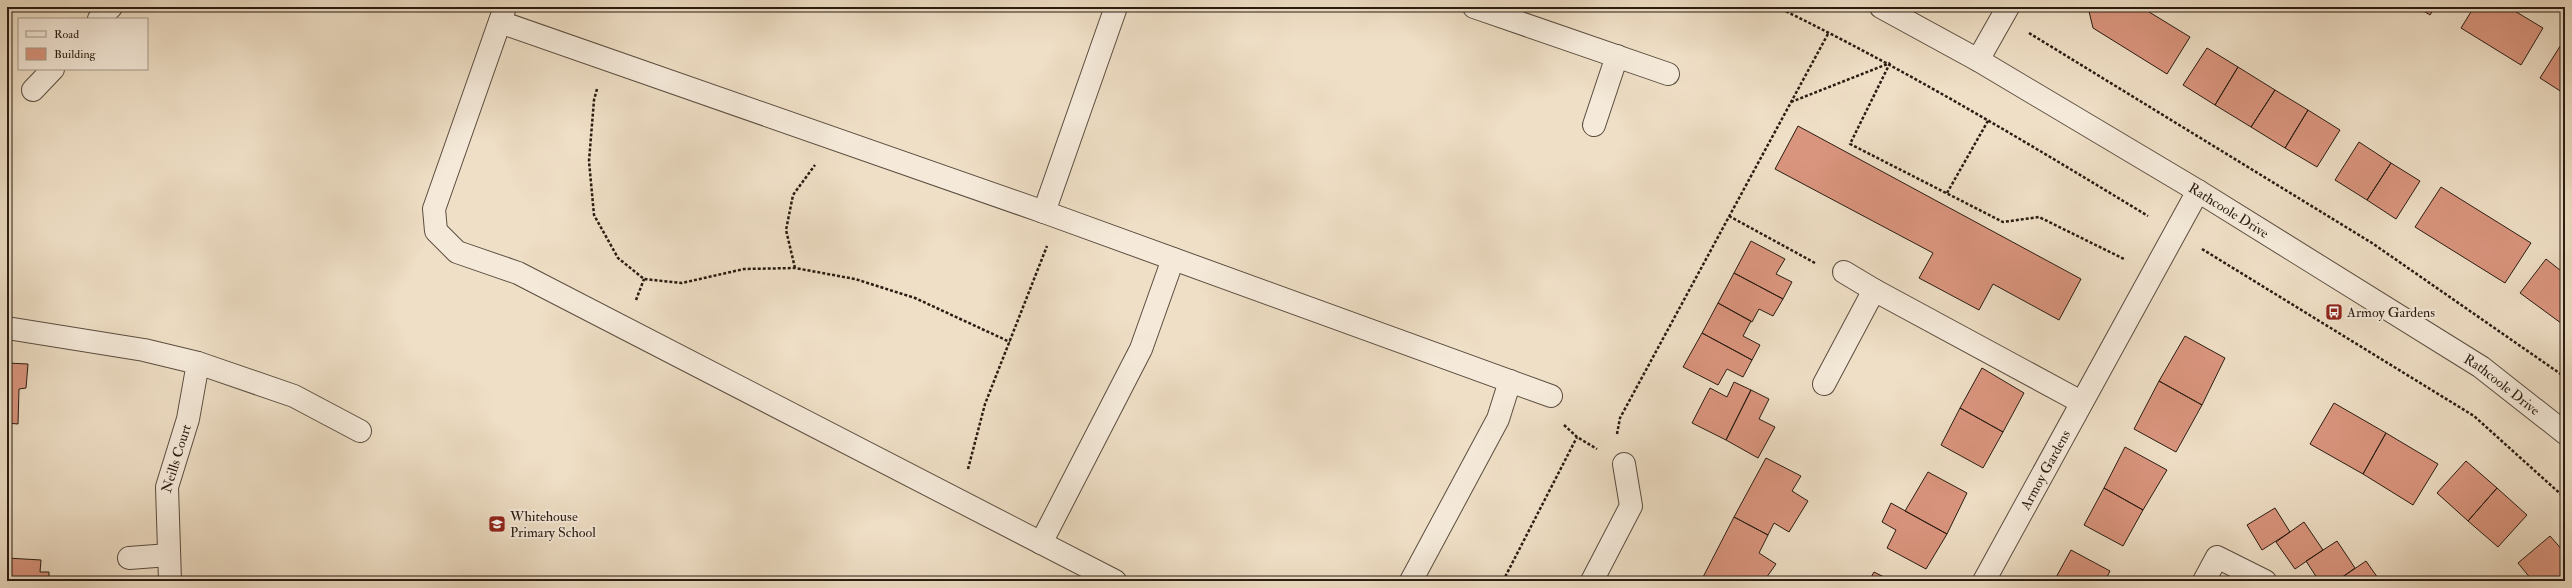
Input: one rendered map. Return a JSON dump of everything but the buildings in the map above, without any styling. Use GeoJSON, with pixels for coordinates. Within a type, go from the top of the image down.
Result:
{"type":"FeatureCollection","features":[{"type":"Feature","properties":{"kind":"street"},"geometry":{"type":"LineString","coordinates":[[100,18],[111,7]]}},
{"type":"Feature","properties":{"kind":"street"},"geometry":{"type":"LineString","coordinates":[[1051,215],[1116,7]]}},
{"type":"Feature","properties":{"kind":"street"},"geometry":{"type":"LineString","coordinates":[[1474,7],[1668,74]]}},
{"type":"Feature","properties":{"kind":"street","name":"Rathcoole Drive"},"geometry":{"type":"LineString","coordinates":[[1881,7],[1978,60],[2198,191],[2481,366],[2565,433]]}},
{"type":"Feature","properties":{"kind":"street"},"geometry":{"type":"LineString","coordinates":[[1978,60],[2005,12]]}},
{"type":"Feature","properties":{"kind":"street"},"geometry":{"type":"LineString","coordinates":[[1116,581],[518,273],[457,252],[436,231],[434,209],[502,15],[606,60],[1051,215],[1551,396]]}},
{"type":"Feature","properties":{"kind":"street"},"geometry":{"type":"LineString","coordinates":[[1594,125],[1617,56]]}},
{"type":"Feature","properties":{"kind":"street"},"geometry":{"type":"LineString","coordinates":[[33,90],[52,70]]}},
{"type":"Feature","properties":{"kind":"street","name":"Armoy Gardens"},"geometry":{"type":"LineString","coordinates":[[1984,581],[2151,273],[2198,191]]}},
{"type":"Feature","properties":{"kind":"street"},"geometry":{"type":"LineString","coordinates":[[1041,543],[1141,349],[1173,259]]}},
{"type":"Feature","properties":{"kind":"street"},"geometry":{"type":"LineString","coordinates":[[1844,272],[1874,290],[2081,402]]}},
{"type":"Feature","properties":{"kind":"street"},"geometry":{"type":"LineString","coordinates":[[1824,384],[1874,290]]}},
{"type":"Feature","properties":{"kind":"street"},"geometry":{"type":"LineString","coordinates":[[7,328],[144,350],[198,363],[294,396],[360,431]]}},
{"type":"Feature","properties":{"kind":"street","name":"Neills Court"},"geometry":{"type":"LineString","coordinates":[[170,581],[167,487],[188,419],[198,363]]}},
{"type":"Feature","properties":{"kind":"street"},"geometry":{"type":"LineString","coordinates":[[1411,581],[1498,419],[1510,381]]}},
{"type":"Feature","properties":{"kind":"street"},"geometry":{"type":"LineString","coordinates":[[1592,581],[1631,506],[1624,464]]}},
{"type":"Feature","properties":{"kind":"street"},"geometry":{"type":"LineString","coordinates":[[129,558],[169,555]]}},
{"type":"Feature","properties":{"kind":"street"},"geometry":{"type":"LineString","coordinates":[[2204,581],[2217,557],[2265,581]]}},
{"type":"Feature","properties":{"kind":"path"},"geometry":{"type":"LineString","coordinates":[[2005,12],[2372,243],[2565,377]]}},
{"type":"Feature","properties":{"kind":"path"},"geometry":{"type":"LineString","coordinates":[[1624,464],[1617,431],[1620,418],[1829,32]]}},
{"type":"Feature","properties":{"kind":"path"},"geometry":{"type":"LineString","coordinates":[[606,60],[594,100],[589,161],[594,216],[618,258],[644,279],[682,283],[744,269],[795,268],[856,279],[915,298],[1010,342]]}},
{"type":"Feature","properties":{"kind":"path"},"geometry":{"type":"LineString","coordinates":[[1790,102],[1890,63],[1850,144],[2003,222],[2039,217],[2151,273]]}},
{"type":"Feature","properties":{"kind":"path"},"geometry":{"type":"LineString","coordinates":[[1947,193],[1989,119]]}},
{"type":"Feature","properties":{"kind":"path"},"geometry":{"type":"LineString","coordinates":[[795,268],[786,230],[793,195],[833,139]]}},
{"type":"Feature","properties":{"kind":"path"},"geometry":{"type":"LineString","coordinates":[[960,501],[985,404],[1010,342],[1051,215]]}},
{"type":"Feature","properties":{"kind":"path"},"geometry":{"type":"LineString","coordinates":[[1729,216],[1819,266],[1844,272]]}},
{"type":"Feature","properties":{"kind":"path"},"geometry":{"type":"LineString","coordinates":[[1551,396],[1564,425],[1576,437],[1624,464]]}},
{"type":"Feature","properties":{"kind":"path"},"geometry":{"type":"LineString","coordinates":[[1503,581],[1576,437]]}},
{"type":"Feature","properties":{"kind":"place","name":"Armoy Gardens"},"geometry":{"type":"Point","coordinates":[2334,312]}},
{"type":"Feature","properties":{"kind":"place","name":"Whitehouse Primary School"},"geometry":{"type":"Point","coordinates":[497,524]}}]}
